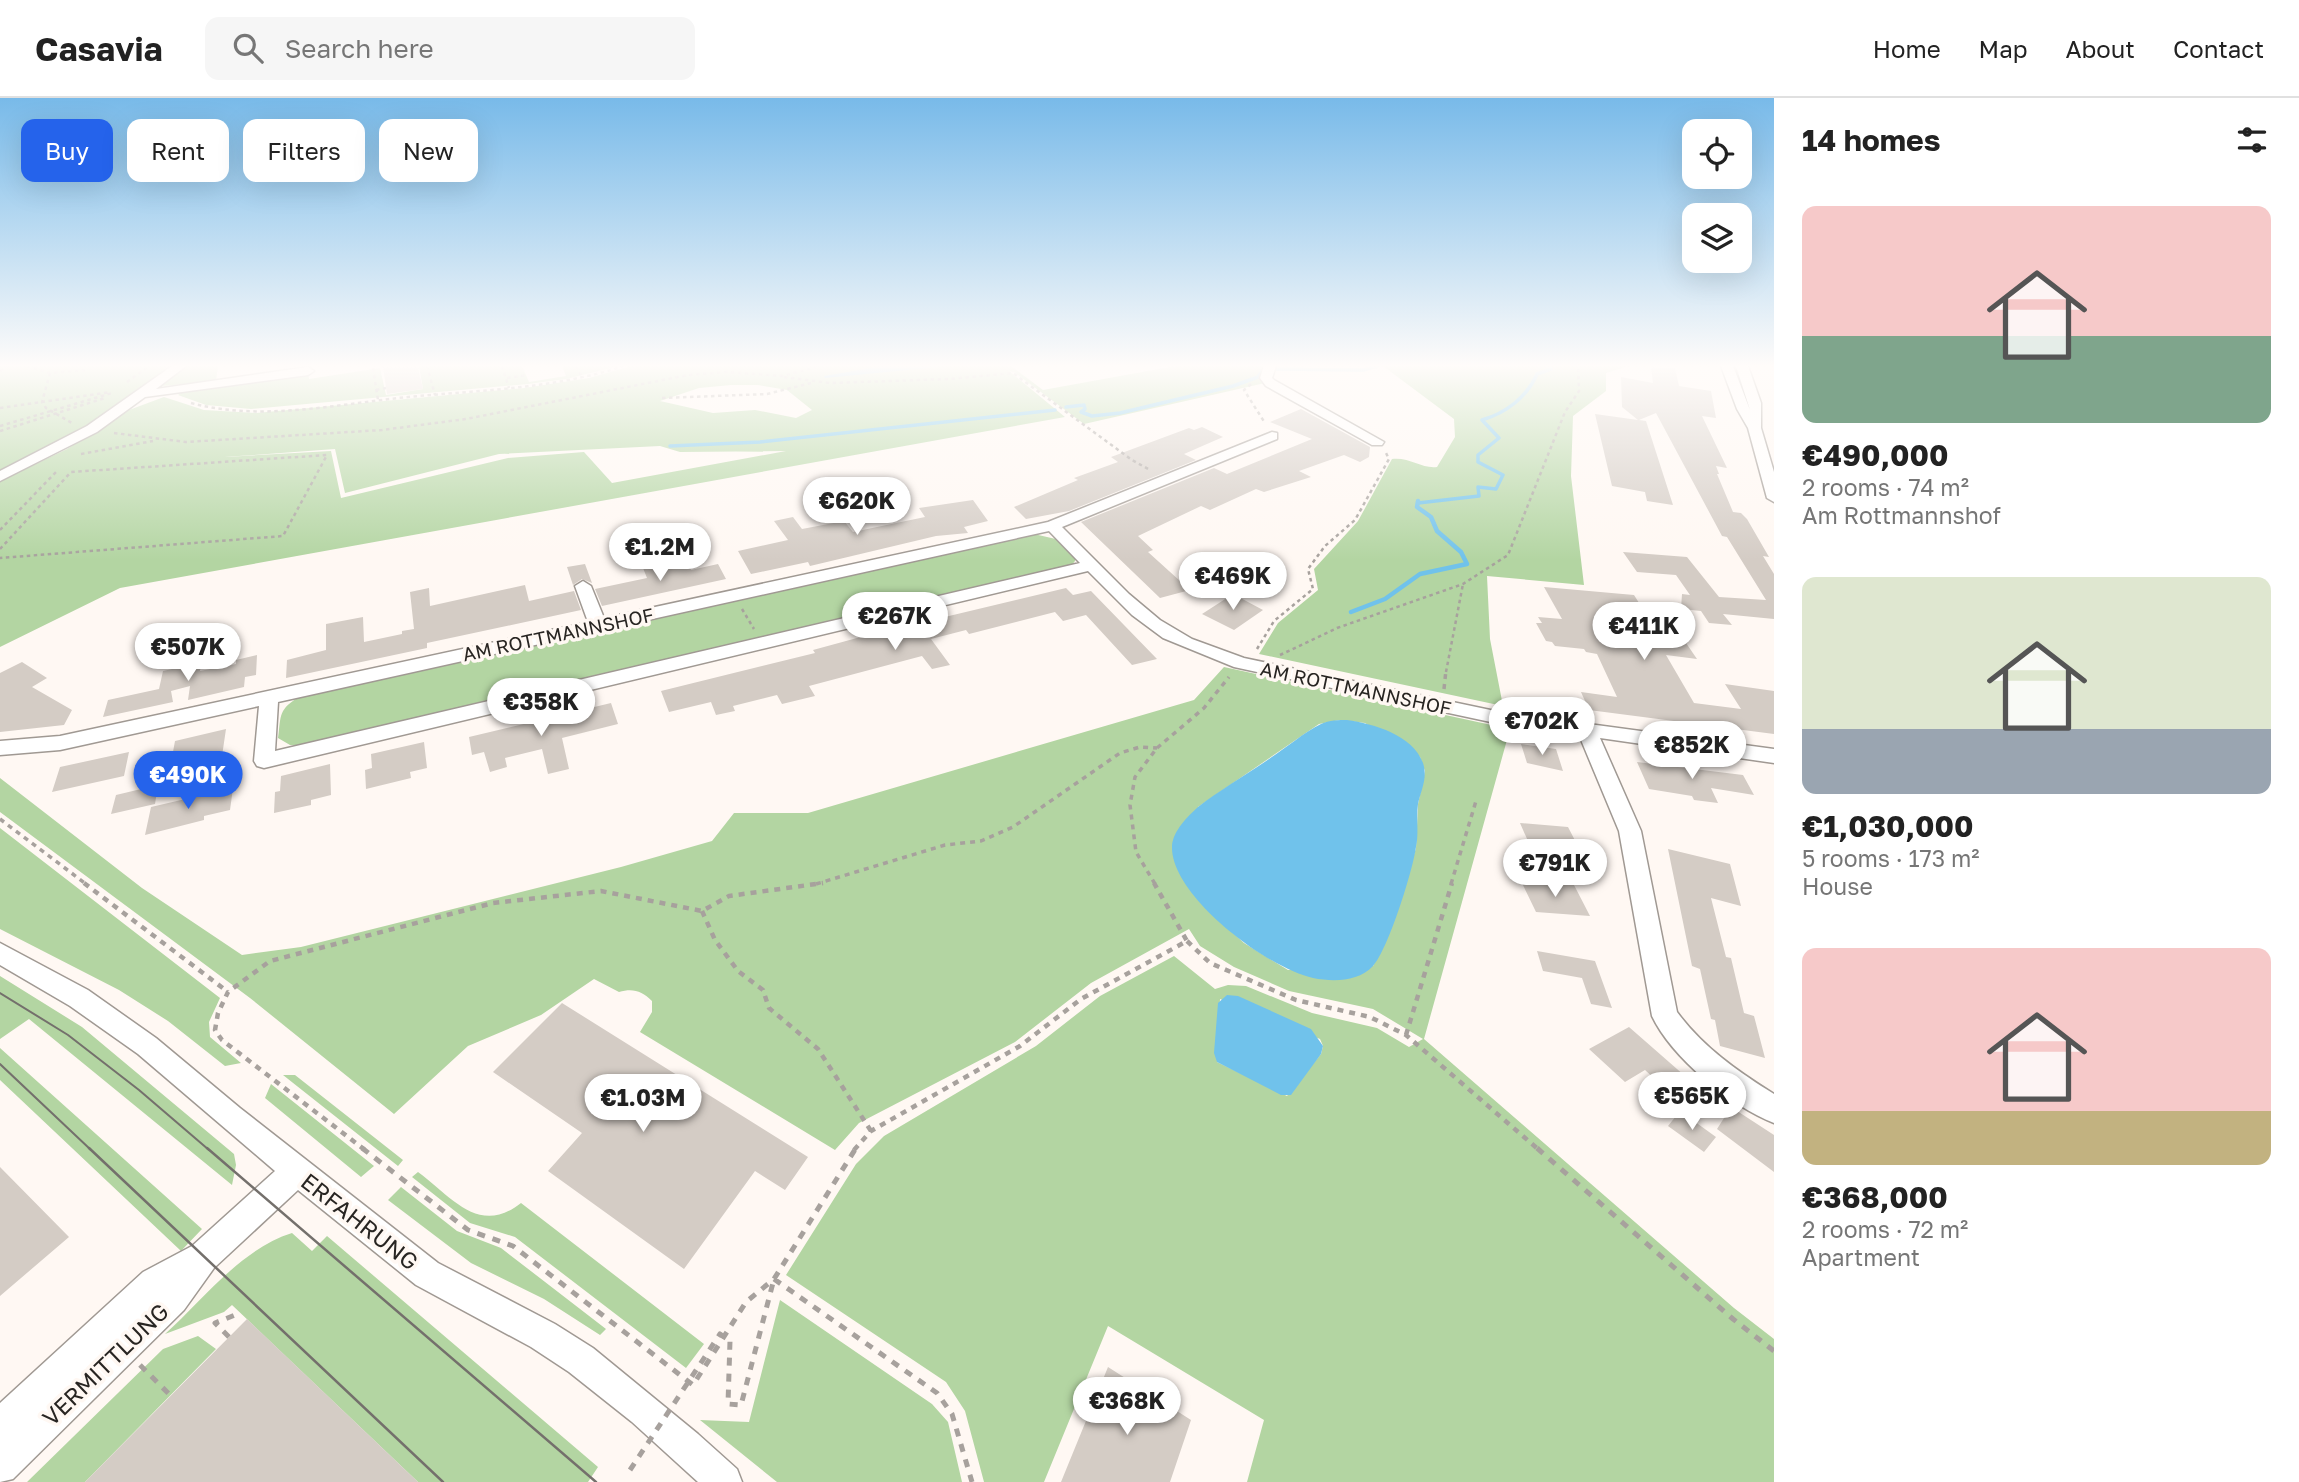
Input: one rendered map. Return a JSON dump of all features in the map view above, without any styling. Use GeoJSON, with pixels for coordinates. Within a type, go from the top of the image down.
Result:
{"type":"FeatureCollection","features":[{"type":"Feature","properties":{"kind":"street"},"geometry":{"type":"LineString","coordinates":[[0,477],[89,431]]}},
{"type":"Feature","properties":{"kind":"street"},"geometry":{"type":"LineString","coordinates":[[1357,431],[1377,442]]}},
{"type":"Feature","properties":{"kind":"street"},"geometry":{"type":"LineString","coordinates":[[1756,431],[1774,498]]}},
{"type":"Feature","properties":{"kind":"street","name":"AM ROTTMANNSHOF"},"geometry":{"type":"LineString","coordinates":[[0,748],[60,743],[1052,526],[1272,436]]}},
{"type":"Feature","properties":{"kind":"street","name":"AM ROTTMANNSHOF"},"geometry":{"type":"LineString","coordinates":[[1052,526],[1147,618],[1171,635],[1205,652],[1240,663],[1443,708],[1774,756]]}},
{"type":"Feature","properties":{"kind":"street"},"geometry":{"type":"LineString","coordinates":[[270,697],[264,761],[1093,565]]}},
{"type":"Feature","properties":{"kind":"street"},"geometry":{"type":"LineString","coordinates":[[583,586],[598,625]]}},
{"type":"Feature","properties":{"kind":"street"},"geometry":{"type":"LineString","coordinates":[[1587,731],[1630,831],[1665,1016],[1685,1044],[1730,1082],[1774,1110]]}},
{"type":"Feature","properties":{"kind":"street","name":"ERFAHRUNG"},"geometry":{"type":"LineString","coordinates":[[0,953],[58,986],[121,1027],[428,1274],[454,1291],[560,1346],[664,1428],[724,1482]]}},
{"type":"Feature","properties":{"kind":"street","name":"VERMITTLUNG"},"geometry":{"type":"LineString","coordinates":[[0,1466],[173,1299],[203,1257],[297,1171]]}},
{"type":"Feature","properties":{"kind":"street","name":"VERMITTLUNG"},"geometry":{"type":"LineString","coordinates":[[0,1427],[153,1283],[203,1257]]}},
{"type":"Feature","properties":{"kind":"path"},"geometry":{"type":"LineString","coordinates":[[102,431],[158,440],[241,440],[374,431]]}},
{"type":"Feature","properties":{"kind":"path"},"geometry":{"type":"LineString","coordinates":[[1091,431],[1132,460],[1167,479]]}},
{"type":"Feature","properties":{"kind":"path"},"geometry":{"type":"LineString","coordinates":[[1269,431],[1272,436]]}},
{"type":"Feature","properties":{"kind":"path"},"geometry":{"type":"LineString","coordinates":[[1240,663],[1281,654],[1337,628],[1463,584],[1508,555],[1558,431]]}},
{"type":"Feature","properties":{"kind":"path"},"geometry":{"type":"LineString","coordinates":[[78,454],[158,440]]}},
{"type":"Feature","properties":{"kind":"path"},"geometry":{"type":"LineString","coordinates":[[1377,442],[1389,459],[1355,520],[1325,546],[1308,569],[1313,589],[1274,621],[1254,653],[1240,663],[1204,708],[1157,748],[1135,777],[1130,805],[1136,852],[1187,941],[1210,963],[1296,1000],[1370,1017],[1406,1035],[1733,1319],[1774,1351]]}},
{"type":"Feature","properties":{"kind":"path"},"geometry":{"type":"LineString","coordinates":[[0,549],[71,472],[327,454],[283,536],[0,558]]}},
{"type":"Feature","properties":{"kind":"path"},"geometry":{"type":"LineString","coordinates":[[0,529],[56,472]]}},
{"type":"Feature","properties":{"kind":"path"},"geometry":{"type":"LineString","coordinates":[[1538,479],[1544,481]]}},
{"type":"Feature","properties":{"kind":"path"},"geometry":{"type":"LineString","coordinates":[[1443,708],[1448,656],[1463,584]]}},
{"type":"Feature","properties":{"kind":"path"},"geometry":{"type":"LineString","coordinates":[[734,595],[762,644]]}},
{"type":"Feature","properties":{"kind":"path"},"geometry":{"type":"LineString","coordinates":[[774,1279],[746,1302],[692,1385],[513,1246],[468,1230],[222,1040],[215,1030],[218,1013],[228,992],[270,961],[493,903],[601,891],[702,911],[729,896],[819,884],[945,845],[981,841],[1013,827],[1120,753],[1140,747],[1157,748]]}},
{"type":"Feature","properties":{"kind":"path"},"geometry":{"type":"LineString","coordinates":[[1406,1035],[1476,801]]}},
{"type":"Feature","properties":{"kind":"path"},"geometry":{"type":"LineString","coordinates":[[0,819],[228,992]]}},
{"type":"Feature","properties":{"kind":"path"},"geometry":{"type":"LineString","coordinates":[[702,911],[715,940],[738,971],[763,990],[769,1007],[818,1049],[871,1131]]}},
{"type":"Feature","properties":{"kind":"path"},"geometry":{"type":"LineString","coordinates":[[630,1469],[720,1334],[730,1341],[728,1404],[741,1405],[774,1279],[851,1154],[871,1131],[1020,1046],[1081,999],[1187,941]]}},
{"type":"Feature","properties":{"kind":"path"},"geometry":{"type":"LineString","coordinates":[[774,1279],[937,1393],[952,1414],[972,1482]]}},
{"type":"Feature","properties":{"kind":"path"},"geometry":{"type":"LineString","coordinates":[[229,1337],[215,1323],[240,1313]]}},
{"type":"Feature","properties":{"kind":"path"},"geometry":{"type":"LineString","coordinates":[[139,1365],[171,1395]]}},
{"type":"Feature","properties":{"kind":"green space"},"geometry":{"type":"Polygon","coordinates":[[[0,431],[81,431],[0,473],[0,431]]]}},
{"type":"Feature","properties":{"kind":"green space"},"geometry":{"type":"Polygon","coordinates":[[[96,431],[990,431],[120,588],[0,647],[0,481],[67,449],[96,431]],[[660,446],[499,454],[345,493],[335,449],[225,457],[331,451],[341,498],[508,458],[584,452],[612,483],[786,451],[680,452],[660,446]]]}},
{"type":"Feature","properties":{"kind":"green space"},"geometry":{"type":"Polygon","coordinates":[[[1455,431],[1573,431],[1571,476],[1584,585],[1487,576],[1490,639],[1503,706],[1259,654],[1278,623],[1318,590],[1314,569],[1358,521],[1392,459],[1437,467],[1455,437],[1455,431]]]}},
{"type":"Feature","properties":{"kind":"green space"},"geometry":{"type":"Polygon","coordinates":[[[1034,534],[1060,540],[1075,554],[1075,561],[1071,566],[303,746],[290,745],[278,738],[284,709],[301,696],[1034,534]]]}},
{"type":"Feature","properties":{"kind":"green space"},"geometry":{"type":"Polygon","coordinates":[[[1224,667],[1510,729],[1424,1039],[1734,1308],[1774,1339],[1774,1482],[1247,1482],[1264,1420],[1108,1326],[1044,1482],[984,1482],[965,1411],[946,1382],[786,1275],[856,1164],[884,1136],[1036,1046],[1100,996],[1174,956],[1215,989],[1228,985],[1246,986],[1312,1013],[1377,1028],[1409,1047],[1423,1039],[1373,1009],[1289,991],[1234,967],[1200,946],[1189,929],[1091,983],[1015,1042],[859,1123],[835,1150],[640,1032],[652,1012],[652,1001],[641,993],[633,990],[619,992],[594,979],[541,1015],[468,1046],[394,1114],[250,998],[0,812],[0,778],[142,888],[242,955],[301,947],[621,867],[712,841],[734,813],[808,813],[1194,700],[1224,667]],[[1340,720],[1319,724],[1198,807],[1207,909],[1244,943],[1288,970],[1373,966],[1392,926],[1416,848],[1418,804],[1425,771],[1420,757],[1365,723],[1340,720]],[[1220,999],[1217,1062],[1287,1096],[1321,1054],[1323,1046],[1320,1039],[1220,999]]]}},
{"type":"Feature","properties":{"kind":"green space"},"geometry":{"type":"Polygon","coordinates":[[[0,828],[220,998],[209,1022],[210,1037],[241,1063],[225,1066],[168,1021],[119,990],[0,929],[0,828]]]}},
{"type":"Feature","properties":{"kind":"green space"},"geometry":{"type":"Polygon","coordinates":[[[0,976],[82,1027],[234,1154],[236,1165],[232,1185],[29,1019],[0,1039],[0,976]]]}},
{"type":"Feature","properties":{"kind":"green space"},"geometry":{"type":"Polygon","coordinates":[[[0,1048],[202,1229],[181,1251],[0,1080],[0,1048]]]}},
{"type":"Feature","properties":{"kind":"green space"},"geometry":{"type":"Polygon","coordinates":[[[283,1075],[295,1075],[403,1160],[398,1166],[283,1075]]]}},
{"type":"Feature","properties":{"kind":"green space"},"geometry":{"type":"Polygon","coordinates":[[[271,1084],[374,1166],[361,1177],[265,1098],[271,1084]]]}},
{"type":"Feature","properties":{"kind":"green space"},"geometry":{"type":"Polygon","coordinates":[[[418,1172],[455,1202],[479,1215],[492,1216],[506,1212],[521,1203],[704,1344],[686,1368],[515,1237],[470,1223],[412,1177],[418,1172]]]}},
{"type":"Feature","properties":{"kind":"green space"},"geometry":{"type":"Polygon","coordinates":[[[401,1187],[457,1231],[501,1248],[606,1329],[600,1335],[544,1299],[471,1263],[388,1200],[401,1187]]]}},
{"type":"Feature","properties":{"kind":"green space"},"geometry":{"type":"Polygon","coordinates":[[[292,1233],[312,1251],[327,1236],[598,1467],[588,1482],[418,1482],[232,1305],[224,1312],[165,1334],[240,1263],[274,1240],[292,1233]]]}},
{"type":"Feature","properties":{"kind":"green space"},"geometry":{"type":"Polygon","coordinates":[[[780,1300],[932,1404],[948,1422],[962,1482],[777,1482],[700,1420],[749,1422],[780,1300]]]}},
{"type":"Feature","properties":{"kind":"green space"},"geometry":{"type":"Polygon","coordinates":[[[198,1336],[216,1349],[85,1482],[27,1482],[163,1349],[198,1336]]]}},
{"type":"Feature","properties":{"kind":"water"},"geometry":{"type":"Polygon","coordinates":[[[1347,720],[1369,724],[1402,738],[1418,753],[1423,763],[1424,779],[1418,804],[1414,858],[1386,944],[1367,971],[1345,980],[1329,980],[1294,972],[1272,961],[1225,927],[1187,886],[1176,866],[1172,846],[1182,824],[1206,801],[1314,728],[1327,722],[1347,720]]]}},
{"type":"Feature","properties":{"kind":"water"},"geometry":{"type":"Polygon","coordinates":[[[1227,995],[1238,996],[1311,1029],[1323,1046],[1321,1054],[1291,1095],[1281,1095],[1217,1062],[1214,1053],[1218,1003],[1227,995]]]}},
{"type":"Feature","properties":{"kind":"building"},"geometry":{"type":"Polygon","coordinates":[[[1182,431],[1210,431],[1223,437],[1184,454],[1196,460],[1069,511],[1026,519],[1014,507],[1078,480],[1074,478],[1118,462],[1111,457],[1182,431]]]}},
{"type":"Feature","properties":{"kind":"building"},"geometry":{"type":"Polygon","coordinates":[[[1291,431],[1340,431],[1370,447],[1369,457],[1360,462],[1344,455],[1299,471],[1311,477],[1264,492],[1256,489],[1210,510],[1201,506],[1138,536],[1153,550],[1148,552],[1190,590],[1160,598],[1081,522],[1214,468],[1227,474],[1312,439],[1291,431]]]}},
{"type":"Feature","properties":{"kind":"building"},"geometry":{"type":"Polygon","coordinates":[[[1599,431],[1649,431],[1673,505],[1647,501],[1645,492],[1612,486],[1599,431]]]}},
{"type":"Feature","properties":{"kind":"building"},"geometry":{"type":"Polygon","coordinates":[[[1665,431],[1709,431],[1727,468],[1716,466],[1733,512],[1741,513],[1747,519],[1769,557],[1763,556],[1774,574],[1774,619],[1723,614],[1732,625],[1709,623],[1701,611],[1681,609],[1682,594],[1690,595],[1676,575],[1637,572],[1623,552],[1687,557],[1719,597],[1766,600],[1727,537],[1722,536],[1665,431]]]}},
{"type":"Feature","properties":{"kind":"building"},"geometry":{"type":"Polygon","coordinates":[[[973,500],[988,521],[964,527],[968,533],[936,536],[810,566],[808,562],[751,574],[738,551],[788,540],[774,521],[793,517],[802,529],[844,521],[853,532],[925,517],[919,508],[973,500]]]}},
{"type":"Feature","properties":{"kind":"building"},"geometry":{"type":"Polygon","coordinates":[[[585,564],[592,583],[582,579],[573,585],[567,567],[585,564]]]}},
{"type":"Feature","properties":{"kind":"building"},"geometry":{"type":"Polygon","coordinates":[[[662,564],[664,569],[688,564],[691,570],[718,564],[726,579],[602,606],[595,589],[647,578],[643,568],[662,564]]]}},
{"type":"Feature","properties":{"kind":"building"},"geometry":{"type":"Polygon","coordinates":[[[525,585],[529,601],[574,591],[581,610],[427,643],[427,648],[286,678],[287,660],[326,650],[326,624],[363,617],[364,642],[414,629],[410,592],[429,588],[430,606],[525,585]]]}},
{"type":"Feature","properties":{"kind":"building"},"geometry":{"type":"Polygon","coordinates":[[[1544,587],[1634,595],[1641,606],[1662,608],[1697,659],[1666,655],[1694,703],[1741,709],[1725,684],[1774,691],[1774,734],[1589,710],[1581,692],[1617,697],[1597,654],[1584,649],[1555,646],[1546,641],[1536,623],[1542,623],[1538,617],[1562,619],[1544,587]]]}},
{"type":"Feature","properties":{"kind":"building"},"geometry":{"type":"Polygon","coordinates":[[[1066,588],[1073,595],[1091,591],[1157,659],[1132,665],[1086,615],[1063,621],[1055,612],[969,634],[966,630],[931,639],[950,665],[932,669],[922,656],[809,686],[815,696],[782,704],[777,695],[733,706],[735,711],[716,715],[711,702],[669,712],[661,691],[815,653],[813,650],[857,638],[1066,588]]]}},
{"type":"Feature","properties":{"kind":"building"},"geometry":{"type":"Polygon","coordinates":[[[1233,594],[1263,610],[1234,630],[1202,614],[1233,594]]]}},
{"type":"Feature","properties":{"kind":"building"},"geometry":{"type":"Polygon","coordinates":[[[204,648],[200,671],[236,664],[236,660],[257,655],[256,675],[245,677],[244,687],[188,700],[190,686],[171,691],[173,702],[103,717],[108,700],[159,689],[163,671],[181,667],[184,652],[204,648]]]}},
{"type":"Feature","properties":{"kind":"building"},"geometry":{"type":"Polygon","coordinates":[[[22,662],[47,678],[32,687],[72,710],[64,725],[0,732],[0,673],[22,662]]]}},
{"type":"Feature","properties":{"kind":"building"},"geometry":{"type":"Polygon","coordinates":[[[611,703],[618,724],[562,738],[569,769],[548,774],[542,749],[505,758],[507,767],[490,772],[484,752],[472,755],[469,737],[611,703]]]}},
{"type":"Feature","properties":{"kind":"building"},"geometry":{"type":"Polygon","coordinates":[[[226,729],[222,756],[170,768],[175,741],[226,729]]]}},
{"type":"Feature","properties":{"kind":"building"},"geometry":{"type":"Polygon","coordinates":[[[424,742],[427,768],[410,772],[411,778],[366,789],[365,770],[372,768],[371,754],[424,742]]]}},
{"type":"Feature","properties":{"kind":"building"},"geometry":{"type":"Polygon","coordinates":[[[1521,744],[1556,749],[1563,771],[1527,763],[1521,744]]]}},
{"type":"Feature","properties":{"kind":"building"},"geometry":{"type":"Polygon","coordinates":[[[129,752],[124,776],[52,792],[60,767],[129,752]]]}},
{"type":"Feature","properties":{"kind":"building"},"geometry":{"type":"Polygon","coordinates":[[[1637,762],[1743,775],[1754,795],[1711,788],[1718,803],[1649,789],[1637,762]]]}},
{"type":"Feature","properties":{"kind":"building"},"geometry":{"type":"Polygon","coordinates":[[[330,764],[331,795],[311,800],[311,805],[274,813],[275,792],[280,791],[281,776],[330,764]]]}},
{"type":"Feature","properties":{"kind":"building"},"geometry":{"type":"Polygon","coordinates":[[[158,785],[155,804],[111,814],[116,795],[158,785]]]}},
{"type":"Feature","properties":{"kind":"building"},"geometry":{"type":"Polygon","coordinates":[[[233,788],[230,810],[204,816],[204,820],[145,835],[151,807],[233,788]]]}},
{"type":"Feature","properties":{"kind":"building"},"geometry":{"type":"Polygon","coordinates":[[[1520,823],[1568,827],[1581,852],[1531,848],[1520,823]]]}},
{"type":"Feature","properties":{"kind":"building"},"geometry":{"type":"Polygon","coordinates":[[[1668,849],[1730,864],[1741,906],[1711,898],[1726,957],[1731,958],[1744,1013],[1754,1016],[1765,1058],[1720,1046],[1700,969],[1692,966],[1668,849]]]}},
{"type":"Feature","properties":{"kind":"building"},"geometry":{"type":"Polygon","coordinates":[[[1521,881],[1574,885],[1590,916],[1536,912],[1521,881]]]}},
{"type":"Feature","properties":{"kind":"building"},"geometry":{"type":"Polygon","coordinates":[[[1537,951],[1595,961],[1612,1008],[1591,1004],[1582,978],[1543,971],[1537,951]]]}},
{"type":"Feature","properties":{"kind":"building"},"geometry":{"type":"Polygon","coordinates":[[[562,1003],[808,1157],[785,1190],[755,1171],[684,1269],[548,1171],[582,1133],[493,1072],[562,1003]]]}},
{"type":"Feature","properties":{"kind":"building"},"geometry":{"type":"Polygon","coordinates":[[[1629,1027],[1693,1083],[1672,1095],[1645,1070],[1625,1082],[1589,1049],[1629,1027]]]}},
{"type":"Feature","properties":{"kind":"building"},"geometry":{"type":"Polygon","coordinates":[[[1731,1107],[1774,1135],[1774,1172],[1717,1129],[1731,1107]]]}},
{"type":"Feature","properties":{"kind":"building"},"geometry":{"type":"Polygon","coordinates":[[[1680,1111],[1716,1137],[1704,1152],[1668,1126],[1680,1111]]]}},
{"type":"Feature","properties":{"kind":"building"},"geometry":{"type":"Polygon","coordinates":[[[0,1167],[69,1237],[0,1296],[0,1167]]]}},
{"type":"Feature","properties":{"kind":"building"},"geometry":{"type":"Polygon","coordinates":[[[247,1319],[418,1482],[85,1482],[247,1319]]]}},
{"type":"Feature","properties":{"kind":"building"},"geometry":{"type":"Polygon","coordinates":[[[1108,1367],[1191,1420],[1170,1482],[1061,1482],[1108,1367]]]}},
{"type":"Feature","properties":{"kind":"waterway"},"geometry":{"type":"LineString","coordinates":[[670,446],[760,442],[865,431]]}},
{"type":"Feature","properties":{"kind":"waterway"},"geometry":{"type":"LineString","coordinates":[[1418,503],[1479,496],[1478,487],[1496,489],[1503,475],[1478,462],[1478,455],[1499,438],[1492,431]]}},
{"type":"Feature","properties":{"kind":"waterway"},"geometry":{"type":"LineString","coordinates":[[1351,612],[1385,599],[1420,574],[1467,564],[1461,552],[1437,531],[1431,517],[1417,507],[1418,501]]}},
{"type":"Feature","properties":{"kind":"tram line"},"geometry":{"type":"LineString","coordinates":[[0,993],[68,1035],[139,1090],[209,1150]]}},
{"type":"Feature","properties":{"kind":"tram line"},"geometry":{"type":"LineString","coordinates":[[0,1064],[91,1150]]}},
{"type":"Feature","properties":{"kind":"tram line"},"geometry":{"type":"LineString","coordinates":[[89,1148],[443,1482]]}},
{"type":"Feature","properties":{"kind":"tram line"},"geometry":{"type":"LineString","coordinates":[[207,1148],[596,1482]]}}]}
